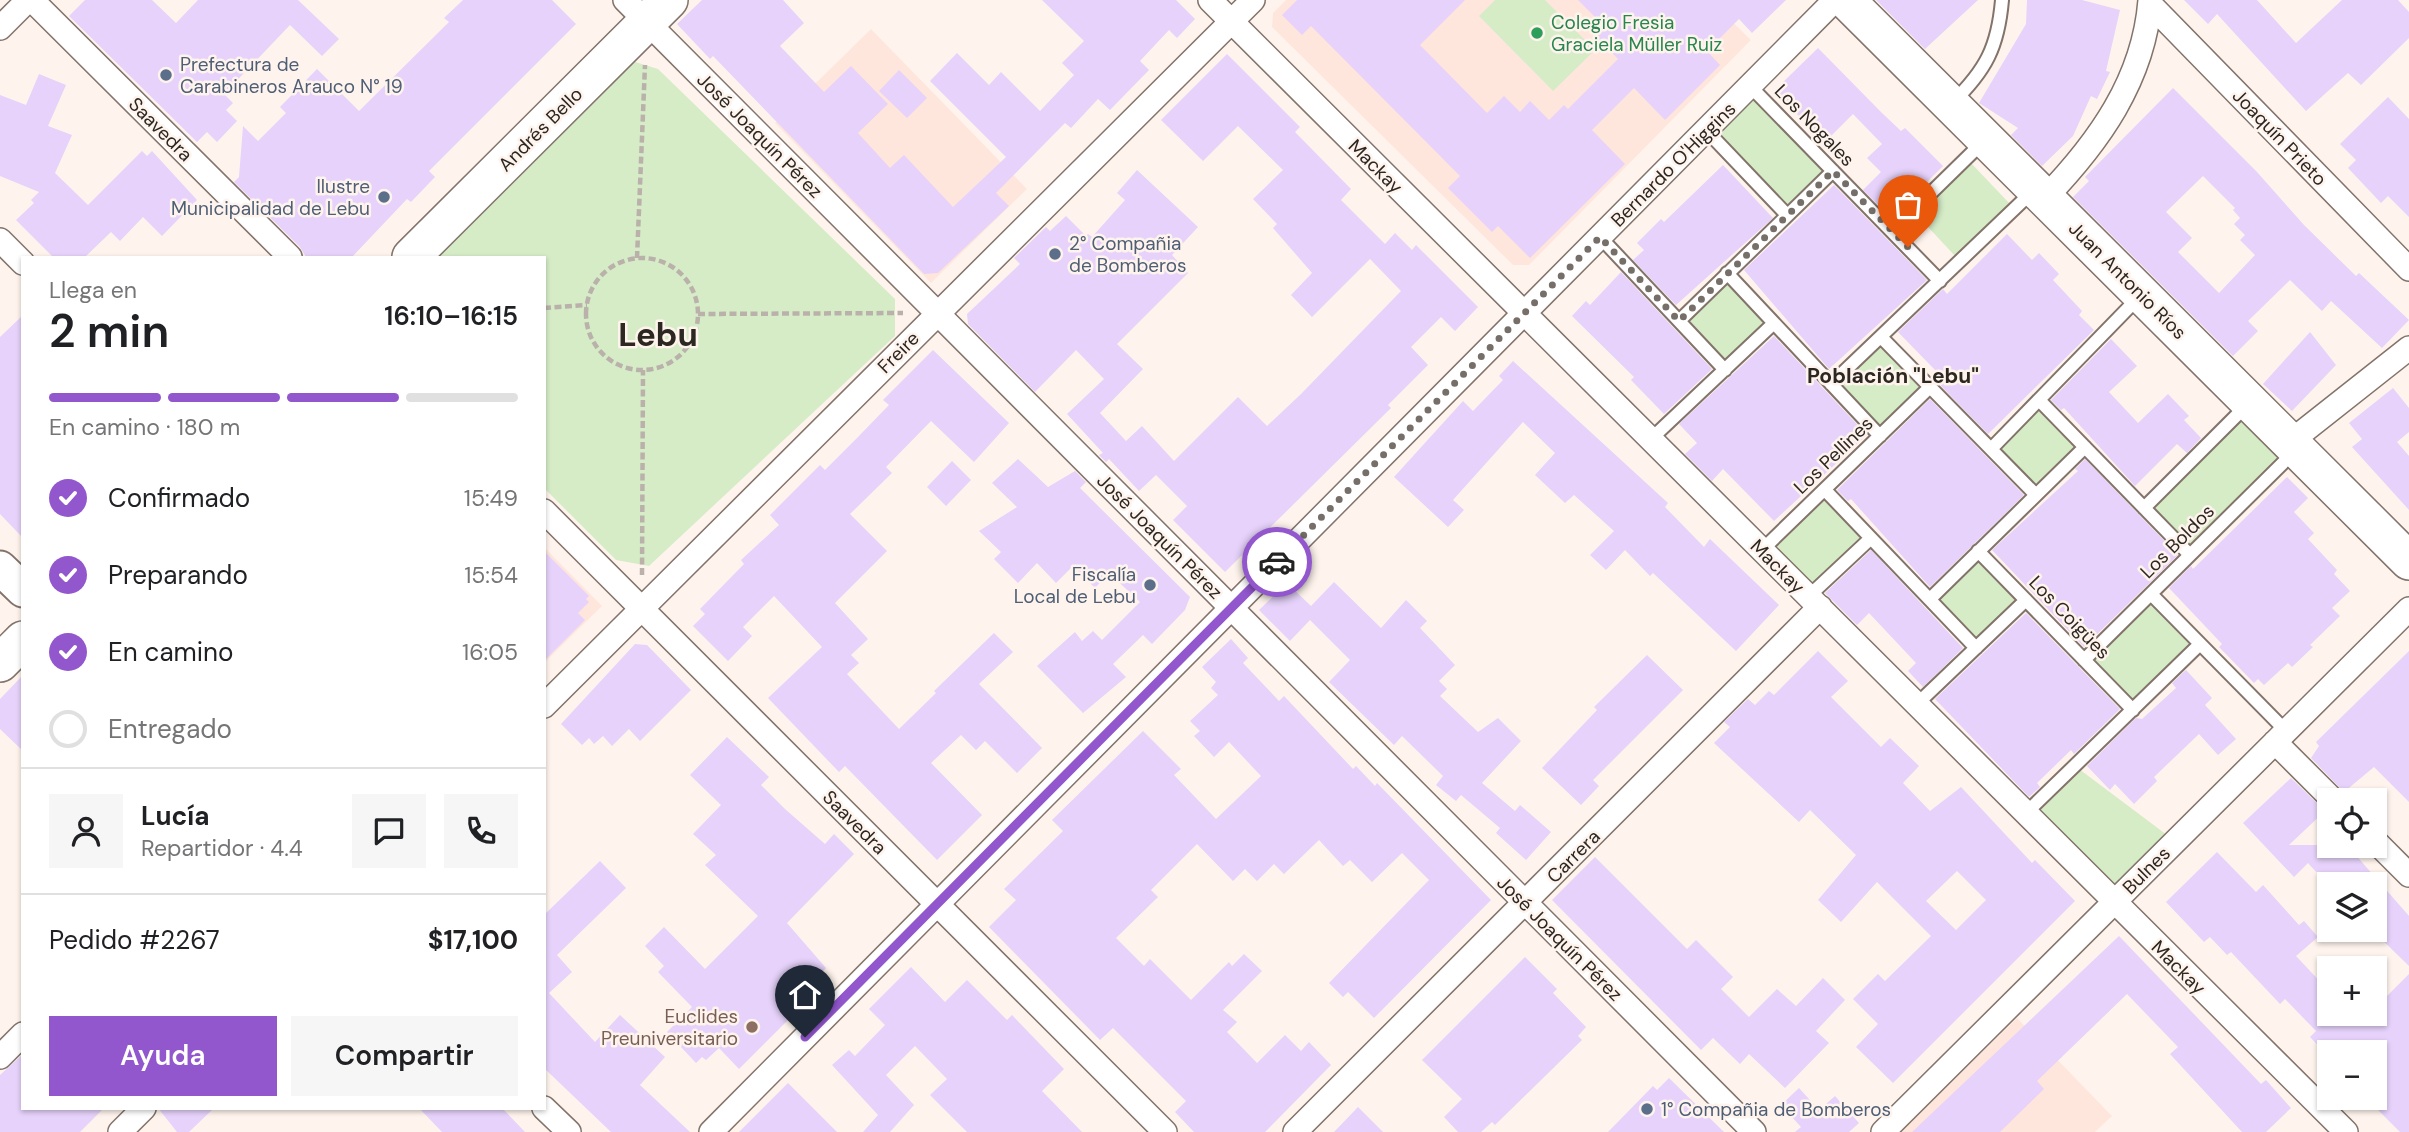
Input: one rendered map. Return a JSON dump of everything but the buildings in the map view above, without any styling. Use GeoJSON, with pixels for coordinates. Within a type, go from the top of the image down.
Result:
{"type":"FeatureCollection","features":[{"type":"Feature","properties":{"kind":"main road","name":"Juan Antonio Ríos"},"geometry":{"type":"LineString","coordinates":[[1846,0],[2409,561]]}},
{"type":"Feature","properties":{"kind":"main road","name":"Andrés Bello"},"geometry":{"type":"LineString","coordinates":[[412,256],[647,7]]}},
{"type":"Feature","properties":{"kind":"main road"},"geometry":{"type":"LineString","coordinates":[[0,568],[21,588]]}},
{"type":"Feature","properties":{"kind":"main road"},"geometry":{"type":"LineString","coordinates":[[0,663],[21,642]]}},
{"type":"Feature","properties":{"kind":"street"},"geometry":{"type":"LineString","coordinates":[[0,28],[30,0]]}},
{"type":"Feature","properties":{"kind":"street","name":"Saavedra"},"geometry":{"type":"LineString","coordinates":[[30,0],[289,256]]}},
{"type":"Feature","properties":{"kind":"street","name":"Mackay"},"geometry":{"type":"LineString","coordinates":[[1210,0],[2346,1132]]}},
{"type":"Feature","properties":{"kind":"street","name":"Freire"},"geometry":{"type":"LineString","coordinates":[[546,704],[1253,0]]}},
{"type":"Feature","properties":{"kind":"street","name":"Bernardo O'Higgins"},"geometry":{"type":"LineString","coordinates":[[711,1132],[1835,0]]}},
{"type":"Feature","properties":{"kind":"street"},"geometry":{"type":"LineString","coordinates":[[2040,193],[2082,159],[2113,114],[2135,61],[2150,2]]}},
{"type":"Feature","properties":{"kind":"street","name":"Joaquín Prieto"},"geometry":{"type":"LineString","coordinates":[[2150,2],[2409,269]]}},
{"type":"Feature","properties":{"kind":"street","name":"José Joaquín Pérez"},"geometry":{"type":"LineString","coordinates":[[647,7],[937,313],[1754,1132]]}},
{"type":"Feature","properties":{"kind":"street"},"geometry":{"type":"LineString","coordinates":[[0,240],[21,261]]}},
{"type":"Feature","properties":{"kind":"street"},"geometry":{"type":"LineString","coordinates":[[2294,446],[2409,348]]}},
{"type":"Feature","properties":{"kind":"street","name":"Saavedra"},"geometry":{"type":"LineString","coordinates":[[546,513],[1165,1132]]}},
{"type":"Feature","properties":{"kind":"street","name":"Carrera"},"geometry":{"type":"LineString","coordinates":[[1294,1132],[1526,903],[1814,602]]}},
{"type":"Feature","properties":{"kind":"street","name":"Bulnes"},"geometry":{"type":"LineString","coordinates":[[1883,1132],[2409,609]]}},
{"type":"Feature","properties":{"kind":"street"},"geometry":{"type":"LineString","coordinates":[[2281,737],[2323,788]]}},
{"type":"Feature","properties":{"kind":"street"},"geometry":{"type":"LineString","coordinates":[[2387,853],[2409,875]]}},
{"type":"Feature","properties":{"kind":"street"},"geometry":{"type":"LineString","coordinates":[[0,1057],[21,1036]]}},
{"type":"Feature","properties":{"kind":"street"},"geometry":{"type":"LineString","coordinates":[[120,1132],[142,1110]]}},
{"type":"Feature","properties":{"kind":"street"},"geometry":{"type":"LineString","coordinates":[[546,1110],[569,1132]]}},
{"type":"Feature","properties":{"kind":"lane"},"geometry":{"type":"LineString","coordinates":[[1951,104],[1976,80],[1985,66],[1996,38],[2002,0]]}},
{"type":"Feature","properties":{"kind":"lane","name":"Los Nogales"},"geometry":{"type":"LineString","coordinates":[[1750,86],[1940,281]]}},
{"type":"Feature","properties":{"kind":"lane"},"geometry":{"type":"LineString","coordinates":[[1706,130],[1787,215]]}},
{"type":"Feature","properties":{"kind":"lane"},"geometry":{"type":"LineString","coordinates":[[1892,231],[1986,139]]}},
{"type":"Feature","properties":{"kind":"lane"},"geometry":{"type":"LineString","coordinates":[[1679,321],[1833,171]]}},
{"type":"Feature","properties":{"kind":"lane"},"geometry":{"type":"LineString","coordinates":[[1831,384],[1940,281],[2040,193]]}},
{"type":"Feature","properties":{"kind":"lane"},"geometry":{"type":"LineString","coordinates":[[1600,237],[1725,370]]}},
{"type":"Feature","properties":{"kind":"lane"},"geometry":{"type":"LineString","coordinates":[[1727,273],[1880,436]]}},
{"type":"Feature","properties":{"kind":"lane"},"geometry":{"type":"LineString","coordinates":[[1991,450],[2142,294]]}},
{"type":"Feature","properties":{"kind":"lane"},"geometry":{"type":"LineString","coordinates":[[1651,439],[1774,323]]}},
{"type":"Feature","properties":{"kind":"lane"},"geometry":{"type":"LineString","coordinates":[[1881,337],[2036,495]]}},
{"type":"Feature","properties":{"kind":"lane","name":"Los Pellines"},"geometry":{"type":"LineString","coordinates":[[1762,550],[1930,387]]}},
{"type":"Feature","properties":{"kind":"lane"},"geometry":{"type":"LineString","coordinates":[[2039,400],[2190,555]]}},
{"type":"Feature","properties":{"kind":"lane"},"geometry":{"type":"LineString","coordinates":[[2144,508],[2250,402]]}},
{"type":"Feature","properties":{"kind":"lane","name":"Los Boldos"},"geometry":{"type":"LineString","coordinates":[[2084,660],[2190,555],[2294,446]]}},
{"type":"Feature","properties":{"kind":"lane"},"geometry":{"type":"LineString","coordinates":[[1930,599],[2085,447]]}},
{"type":"Feature","properties":{"kind":"lane"},"geometry":{"type":"LineString","coordinates":[[1825,490],[1976,648]]}},
{"type":"Feature","properties":{"kind":"lane"},"geometry":{"type":"LineString","coordinates":[[1814,602],[1871,538]]}},
{"type":"Feature","properties":{"kind":"lane","name":"Los Coigües"},"geometry":{"type":"LineString","coordinates":[[1979,551],[2133,710]]}},
{"type":"Feature","properties":{"kind":"lane"},"geometry":{"type":"LineString","coordinates":[[2151,594],[2200,644],[2281,737]]}},
{"type":"Feature","properties":{"kind":"lane"},"geometry":{"type":"LineString","coordinates":[[1916,705],[2026,600]]}},
{"type":"Feature","properties":{"kind":"lane"},"geometry":{"type":"LineString","coordinates":[[2025,814],[2200,644]]}},
{"type":"Feature","properties":{"kind":"path"},"geometry":{"type":"LineString","coordinates":[[637,258],[647,7]]}},
{"type":"Feature","properties":{"kind":"path"},"geometry":{"type":"LineString","coordinates":[[637,258],[660,261],[680,272],[696,299],[698,314],[695,331],[687,346],[675,359],[660,367],[643,370],[612,361],[600,351],[586,322],[587,305],[592,288],[604,273],[619,263],[637,258]]}},
{"type":"Feature","properties":{"kind":"path"},"geometry":{"type":"LineString","coordinates":[[546,308],[587,305]]}},
{"type":"Feature","properties":{"kind":"path"},"geometry":{"type":"LineString","coordinates":[[698,314],[937,313]]}},
{"type":"Feature","properties":{"kind":"path"},"geometry":{"type":"LineString","coordinates":[[642,609],[643,370]]}},
{"type":"Feature","properties":{"kind":"shaded area","name":"Colegio Fresia Graciela Müller Ruiz"},"geometry":{"type":"Polygon","coordinates":[[[1286,0],[1710,0],[1751,40],[1529,265],[1513,265],[1272,27],[1273,13],[1286,0]]]}},
{"type":"Feature","properties":{"kind":"shaded area"},"geometry":{"type":"Polygon","coordinates":[[[871,29],[1027,189],[931,283],[775,123],[871,29]]]}},
{"type":"Feature","properties":{"kind":"shaded area"},"geometry":{"type":"Polygon","coordinates":[[[546,549],[602,606],[546,661],[546,549]]]}},
{"type":"Feature","properties":{"kind":"shaded area"},"geometry":{"type":"Polygon","coordinates":[[[2017,1018],[2112,1116],[2095,1132],[1901,1132],[2017,1018]]]}},
{"type":"Feature","properties":{"kind":"green space","name":"Colegio Fresia Graciela Müller Ruiz"},"geometry":{"type":"Polygon","coordinates":[[[1495,0],[1545,0],[1595,50],[1553,91],[1479,16],[1495,0]]]}},
{"type":"Feature","properties":{"kind":"green space"},"geometry":{"type":"Polygon","coordinates":[[[632,61],[658,69],[895,299],[895,336],[649,566],[616,560],[546,490],[546,256],[431,256],[632,61]]]}},
{"type":"Feature","properties":{"kind":"green space"},"geometry":{"type":"Polygon","coordinates":[[[1750,86],[1833,171],[1787,215],[1706,130],[1750,86]]]}},
{"type":"Feature","properties":{"kind":"green space"},"geometry":{"type":"Polygon","coordinates":[[[1971,163],[2010,204],[1955,256],[1916,214],[1971,163]]]}},
{"type":"Feature","properties":{"kind":"green space"},"geometry":{"type":"Polygon","coordinates":[[[1727,273],[1774,323],[1725,370],[1679,321],[1727,273]]]}},
{"type":"Feature","properties":{"kind":"green space"},"geometry":{"type":"Polygon","coordinates":[[[1881,337],[1930,387],[1880,436],[1831,384],[1881,337]]]}},
{"type":"Feature","properties":{"kind":"green space"},"geometry":{"type":"Polygon","coordinates":[[[2039,400],[2085,447],[2036,495],[1991,449],[2039,400]]]}},
{"type":"Feature","properties":{"kind":"green space"},"geometry":{"type":"Polygon","coordinates":[[[2250,402],[2297,449],[2190,555],[2144,508],[2250,402]]]}},
{"type":"Feature","properties":{"kind":"green space"},"geometry":{"type":"Polygon","coordinates":[[[1825,490],[1871,538],[1809,596],[1762,550],[1825,490]]]}},
{"type":"Feature","properties":{"kind":"green space"},"geometry":{"type":"Polygon","coordinates":[[[1978,551],[2026,600],[1976,648],[1930,599],[1978,551]]]}},
{"type":"Feature","properties":{"kind":"green space"},"geometry":{"type":"Polygon","coordinates":[[[2151,594],[2200,644],[2133,710],[2085,660],[2151,594]]]}},
{"type":"Feature","properties":{"kind":"green space"},"geometry":{"type":"Polygon","coordinates":[[[2075,766],[2175,841],[2114,902],[2026,814],[2075,766]]]}},
{"type":"Feature","properties":{"kind":"way so far"},"geometry":{"type":"LineString","coordinates":[[1277,562],[1600,237],[1679,321],[1833,171],[1908,247]]}},
{"type":"Feature","properties":{"kind":"place","name":"Colegio Fresia Graciela Müller Ruiz"},"geometry":{"type":"Point","coordinates":[1537,33]}},
{"type":"Feature","properties":{"kind":"place","name":"Prefectura de Carabineros Arauco N° 19"},"geometry":{"type":"Point","coordinates":[166,75]}},
{"type":"Feature","properties":{"kind":"place","name":"Ilustre Municipalidad de Lebu"},"geometry":{"type":"Point","coordinates":[384,197]}},
{"type":"Feature","properties":{"kind":"place","name":"2° Compañia de Bomberos"},"geometry":{"type":"Point","coordinates":[1055,254]}},
{"type":"Feature","properties":{"kind":"place","name":"Fiscalía Local de Lebu"},"geometry":{"type":"Point","coordinates":[1150,585]}},
{"type":"Feature","properties":{"kind":"place","name":"Euclides Preuniversitario"},"geometry":{"type":"Point","coordinates":[752,1027]}},
{"type":"Feature","properties":{"kind":"place","name":"1° Compañia de Bomberos"},"geometry":{"type":"Point","coordinates":[1647,1109]}},
{"type":"Feature","properties":{"kind":"district","name":"Lebu"},"geometry":{"type":"Point","coordinates":[658,334]}},
{"type":"Feature","properties":{"kind":"district","name":"Población \"Lebu\""},"geometry":{"type":"Point","coordinates":[1893,376]}},
{"type":"Feature","properties":{"kind":"route"},"geometry":{"type":"LineString","coordinates":[[805,1037],[1277,562]]}}]}
